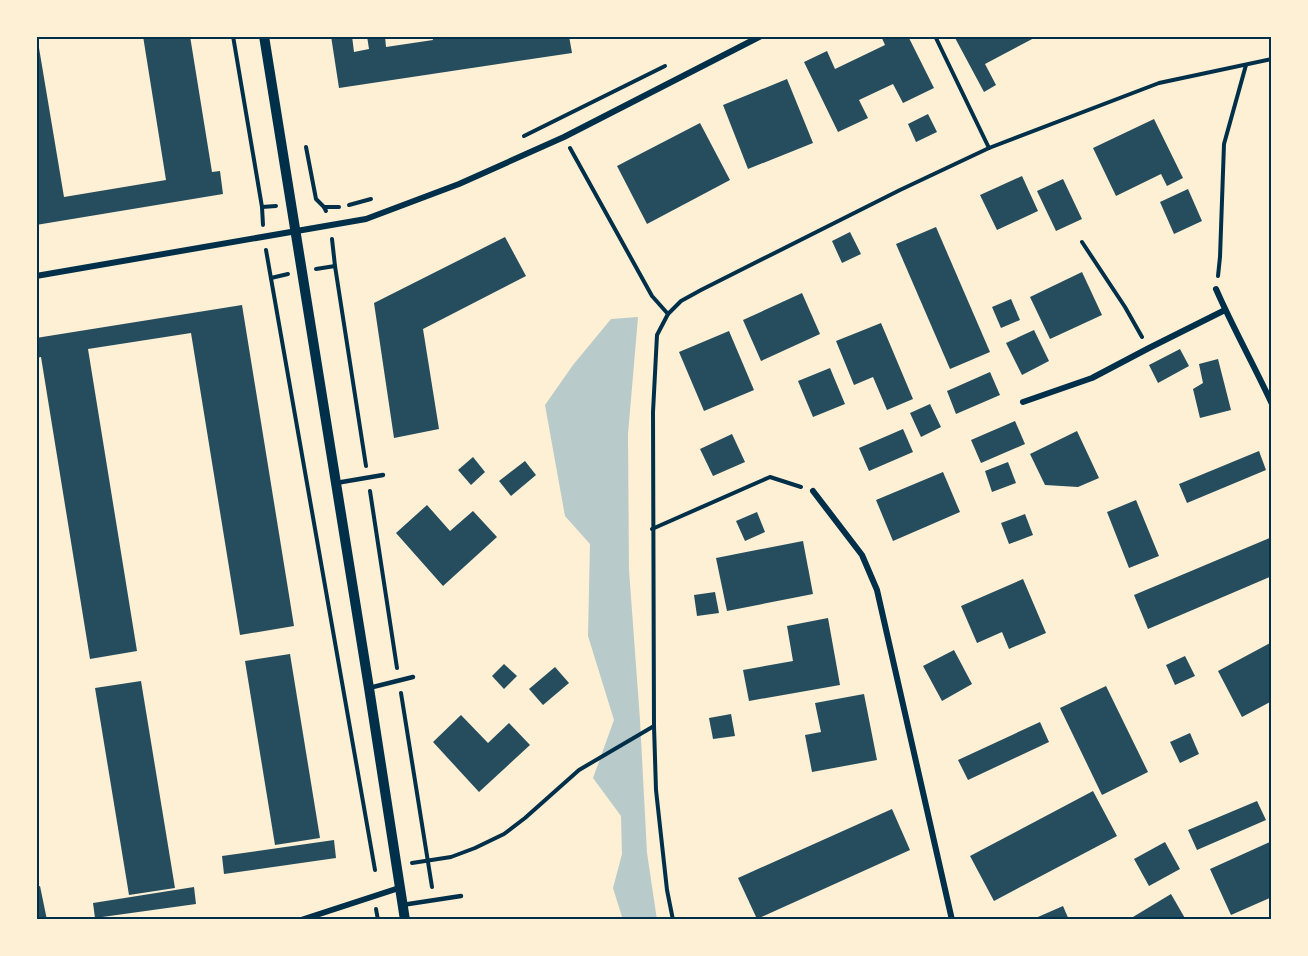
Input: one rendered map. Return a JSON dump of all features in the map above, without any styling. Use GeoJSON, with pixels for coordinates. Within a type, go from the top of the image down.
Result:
{"type":"FeatureCollection","features":[{"type":"Feature","properties":{"kind":"street"},"geometry":{"type":"LineString","coordinates":[[264,36],[405,920]]}},
{"type":"Feature","properties":{"kind":"street"},"geometry":{"type":"LineString","coordinates":[[36,276],[366,219],[459,184],[564,137],[761,36]]}},
{"type":"Feature","properties":{"kind":"street"},"geometry":{"type":"LineString","coordinates":[[1216,289],[1272,404]]}},
{"type":"Feature","properties":{"kind":"street"},"geometry":{"type":"LineString","coordinates":[[1023,402],[1092,378],[1225,310]]}},
{"type":"Feature","properties":{"kind":"street"},"geometry":{"type":"LineString","coordinates":[[813,491],[862,555],[877,590],[952,920]]}},
{"type":"Feature","properties":{"kind":"street"},"geometry":{"type":"LineString","coordinates":[[301,920],[399,888]]}},
{"type":"Feature","properties":{"kind":"lane"},"geometry":{"type":"LineString","coordinates":[[336,483],[383,475]]}},
{"type":"Feature","properties":{"kind":"lane"},"geometry":{"type":"LineString","coordinates":[[369,688],[413,677]]}},
{"type":"Feature","properties":{"kind":"lane"},"geometry":{"type":"LineString","coordinates":[[402,905],[461,896]]}},
{"type":"Feature","properties":{"kind":"path"},"geometry":{"type":"LineString","coordinates":[[233,36],[262,207],[264,237],[375,870]]}},
{"type":"Feature","properties":{"kind":"path"},"geometry":{"type":"LineString","coordinates":[[935,36],[989,148]]}},
{"type":"Feature","properties":{"kind":"path"},"geometry":{"type":"LineString","coordinates":[[674,920],[667,890],[656,790],[652,529],[652,412],[657,335],[668,314],[681,301],[701,290],[989,148],[1159,83],[1272,59]]}},
{"type":"Feature","properties":{"kind":"path"},"geometry":{"type":"LineString","coordinates":[[523,137],[674,61]]}},
{"type":"Feature","properties":{"kind":"path"},"geometry":{"type":"LineString","coordinates":[[1216,289],[1220,256],[1224,144],[1246,65]]}},
{"type":"Feature","properties":{"kind":"path"},"geometry":{"type":"LineString","coordinates":[[564,137],[652,296],[668,314]]}},
{"type":"Feature","properties":{"kind":"path"},"geometry":{"type":"LineString","coordinates":[[306,147],[316,199]]}},
{"type":"Feature","properties":{"kind":"path"},"geometry":{"type":"LineString","coordinates":[[324,207],[341,207],[375,198]]}},
{"type":"Feature","properties":{"kind":"path"},"geometry":{"type":"LineString","coordinates":[[1082,242],[1149,348]]}},
{"type":"Feature","properties":{"kind":"path"},"geometry":{"type":"LineString","coordinates":[[335,266],[427,860],[451,857],[504,834],[579,770],[654,726]]}},
{"type":"Feature","properties":{"kind":"path"},"geometry":{"type":"LineString","coordinates":[[652,529],[770,477],[813,491]]}},
{"type":"Feature","properties":{"kind":"shaded area"},"geometry":{"type":"Polygon","coordinates":[[[638,317],[628,434],[629,570],[647,853],[657,920],[623,920],[613,888],[622,854],[621,816],[593,778],[614,720],[588,636],[590,544],[565,516],[545,405],[573,365],[611,319],[638,317]]]}},
{"type":"Feature","properties":{"kind":"building"},"geometry":{"type":"Polygon","coordinates":[[[36,36],[64,197],[166,180],[143,36],[190,36],[212,172],[220,171],[223,194],[36,225],[36,36]]]}},
{"type":"Feature","properties":{"kind":"building"},"geometry":{"type":"Polygon","coordinates":[[[331,36],[352,36],[354,52],[369,49],[367,36],[385,36],[386,47],[433,40],[432,36],[450,36],[450,38],[569,36],[572,53],[339,88],[331,36]]]}},
{"type":"Feature","properties":{"kind":"building"},"geometry":{"type":"Polygon","coordinates":[[[881,36],[908,36],[934,88],[903,103],[893,84],[859,100],[868,118],[838,132],[804,62],[827,51],[835,69],[885,45],[881,36]]]}},
{"type":"Feature","properties":{"kind":"building"},"geometry":{"type":"Polygon","coordinates":[[[954,36],[1038,36],[985,64],[996,85],[984,92],[954,36]]]}},
{"type":"Feature","properties":{"kind":"building"},"geometry":{"type":"Polygon","coordinates":[[[787,79],[813,143],[748,169],[723,105],[787,79]]]}},
{"type":"Feature","properties":{"kind":"building"},"geometry":{"type":"Polygon","coordinates":[[[928,114],[937,132],[916,142],[908,124],[928,114]]]}},
{"type":"Feature","properties":{"kind":"building"},"geometry":{"type":"Polygon","coordinates":[[[1154,119],[1183,178],[1167,186],[1161,174],[1116,196],[1093,148],[1154,119]]]}},
{"type":"Feature","properties":{"kind":"building"},"geometry":{"type":"Polygon","coordinates":[[[700,123],[730,180],[647,224],[617,166],[700,123]]]}},
{"type":"Feature","properties":{"kind":"building"},"geometry":{"type":"Polygon","coordinates":[[[1022,176],[1038,211],[997,230],[980,195],[1022,176]]]}},
{"type":"Feature","properties":{"kind":"building"},"geometry":{"type":"Polygon","coordinates":[[[1063,179],[1082,219],[1056,231],[1037,191],[1063,179]]]}},
{"type":"Feature","properties":{"kind":"building"},"geometry":{"type":"Polygon","coordinates":[[[1188,189],[1202,221],[1174,234],[1160,202],[1188,189]]]}},
{"type":"Feature","properties":{"kind":"building"},"geometry":{"type":"Polygon","coordinates":[[[936,227],[990,352],[950,369],[896,244],[936,227]]]}},
{"type":"Feature","properties":{"kind":"building"},"geometry":{"type":"Polygon","coordinates":[[[850,232],[861,254],[842,263],[832,241],[850,232]]]}},
{"type":"Feature","properties":{"kind":"building"},"geometry":{"type":"Polygon","coordinates":[[[505,237],[526,276],[423,329],[439,429],[394,438],[374,303],[505,237]]]}},
{"type":"Feature","properties":{"kind":"building"},"geometry":{"type":"Polygon","coordinates":[[[1082,272],[1102,315],[1050,339],[1030,297],[1082,272]]]}},
{"type":"Feature","properties":{"kind":"building"},"geometry":{"type":"Polygon","coordinates":[[[802,293],[820,334],[761,361],[743,320],[802,293]]]}},
{"type":"Feature","properties":{"kind":"building"},"geometry":{"type":"Polygon","coordinates":[[[1011,299],[1020,320],[1001,328],[992,307],[1011,299]]]}},
{"type":"Feature","properties":{"kind":"building"},"geometry":{"type":"Polygon","coordinates":[[[242,305],[294,626],[240,635],[191,333],[88,349],[137,651],[90,659],[41,357],[36,358],[36,338],[242,305]]]}},
{"type":"Feature","properties":{"kind":"building"},"geometry":{"type":"Polygon","coordinates":[[[881,323],[913,399],[887,410],[873,377],[854,385],[836,341],[881,323]]]}},
{"type":"Feature","properties":{"kind":"building"},"geometry":{"type":"Polygon","coordinates":[[[1034,330],[1049,361],[1022,375],[1006,343],[1034,330]]]}},
{"type":"Feature","properties":{"kind":"building"},"geometry":{"type":"Polygon","coordinates":[[[729,331],[754,390],[704,411],[679,352],[729,331]]]}},
{"type":"Feature","properties":{"kind":"building"},"geometry":{"type":"Polygon","coordinates":[[[1180,349],[1189,366],[1158,383],[1149,365],[1180,349]]]}},
{"type":"Feature","properties":{"kind":"building"},"geometry":{"type":"Polygon","coordinates":[[[1218,359],[1231,410],[1200,418],[1193,389],[1203,383],[1199,364],[1218,359]]]}},
{"type":"Feature","properties":{"kind":"building"},"geometry":{"type":"Polygon","coordinates":[[[830,368],[845,404],[813,417],[798,381],[830,368]]]}},
{"type":"Feature","properties":{"kind":"building"},"geometry":{"type":"Polygon","coordinates":[[[990,372],[1000,395],[956,414],[947,391],[990,372]]]}},
{"type":"Feature","properties":{"kind":"building"},"geometry":{"type":"Polygon","coordinates":[[[930,404],[941,427],[921,437],[910,413],[930,404]]]}},
{"type":"Feature","properties":{"kind":"building"},"geometry":{"type":"Polygon","coordinates":[[[1015,421],[1025,444],[981,463],[971,440],[1015,421]]]}},
{"type":"Feature","properties":{"kind":"building"},"geometry":{"type":"Polygon","coordinates":[[[903,429],[913,452],[869,471],[859,448],[903,429]]]}},
{"type":"Feature","properties":{"kind":"building"},"geometry":{"type":"Polygon","coordinates":[[[1077,431],[1099,478],[1078,487],[1045,485],[1030,454],[1077,431]]]}},
{"type":"Feature","properties":{"kind":"building"},"geometry":{"type":"Polygon","coordinates":[[[732,434],[745,462],[713,476],[700,449],[732,434]]]}},
{"type":"Feature","properties":{"kind":"building"},"geometry":{"type":"Polygon","coordinates":[[[1259,451],[1266,470],[1187,503],[1179,484],[1259,451]]]}},
{"type":"Feature","properties":{"kind":"building"},"geometry":{"type":"Polygon","coordinates":[[[473,457],[485,472],[471,485],[458,470],[473,457]]]}},
{"type":"Feature","properties":{"kind":"building"},"geometry":{"type":"Polygon","coordinates":[[[525,461],[536,475],[511,496],[499,481],[525,461]]]}},
{"type":"Feature","properties":{"kind":"building"},"geometry":{"type":"Polygon","coordinates":[[[1008,462],[1016,483],[992,492],[985,471],[1008,462]]]}},
{"type":"Feature","properties":{"kind":"building"},"geometry":{"type":"Polygon","coordinates":[[[943,472],[960,512],[893,541],[876,500],[943,472]]]}},
{"type":"Feature","properties":{"kind":"building"},"geometry":{"type":"Polygon","coordinates":[[[1136,500],[1159,556],[1129,568],[1107,512],[1136,500]]]}},
{"type":"Feature","properties":{"kind":"building"},"geometry":{"type":"Polygon","coordinates":[[[427,505],[450,531],[473,511],[497,537],[443,586],[396,533],[427,505]]]}},
{"type":"Feature","properties":{"kind":"building"},"geometry":{"type":"Polygon","coordinates":[[[757,512],[765,532],[745,541],[736,521],[757,512]]]}},
{"type":"Feature","properties":{"kind":"building"},"geometry":{"type":"Polygon","coordinates":[[[1025,514],[1033,535],[1009,544],[1001,523],[1025,514]]]}},
{"type":"Feature","properties":{"kind":"building"},"geometry":{"type":"Polygon","coordinates":[[[1272,537],[1272,576],[1148,629],[1134,595],[1272,537]]]}},
{"type":"Feature","properties":{"kind":"building"},"geometry":{"type":"Polygon","coordinates":[[[803,541],[813,594],[727,611],[716,558],[803,541]]]}},
{"type":"Feature","properties":{"kind":"building"},"geometry":{"type":"Polygon","coordinates":[[[1023,579],[1046,633],[1009,649],[1002,632],[977,643],[961,606],[1023,579]]]}},
{"type":"Feature","properties":{"kind":"building"},"geometry":{"type":"Polygon","coordinates":[[[715,592],[719,613],[697,616],[694,595],[715,592]]]}},
{"type":"Feature","properties":{"kind":"building"},"geometry":{"type":"Polygon","coordinates":[[[828,618],[840,685],[749,701],[743,670],[793,661],[787,626],[828,618]]]}},
{"type":"Feature","properties":{"kind":"building"},"geometry":{"type":"Polygon","coordinates":[[[1272,642],[1272,701],[1242,717],[1218,671],[1272,642]]]}},
{"type":"Feature","properties":{"kind":"building"},"geometry":{"type":"Polygon","coordinates":[[[954,650],[972,684],[942,701],[923,666],[954,650]]]}},
{"type":"Feature","properties":{"kind":"building"},"geometry":{"type":"Polygon","coordinates":[[[290,654],[320,838],[275,845],[245,661],[290,654]]]}},
{"type":"Feature","properties":{"kind":"building"},"geometry":{"type":"Polygon","coordinates":[[[1185,656],[1195,676],[1175,685],[1166,665],[1185,656]]]}},
{"type":"Feature","properties":{"kind":"building"},"geometry":{"type":"Polygon","coordinates":[[[504,664],[517,676],[504,689],[492,676],[504,664]]]}},
{"type":"Feature","properties":{"kind":"building"},"geometry":{"type":"Polygon","coordinates":[[[555,667],[569,683],[543,705],[529,689],[555,667]]]}},
{"type":"Feature","properties":{"kind":"building"},"geometry":{"type":"Polygon","coordinates":[[[141,681],[175,888],[129,895],[95,688],[141,681]]]}},
{"type":"Feature","properties":{"kind":"building"},"geometry":{"type":"Polygon","coordinates":[[[1106,686],[1148,772],[1102,795],[1060,708],[1106,686]]]}},
{"type":"Feature","properties":{"kind":"building"},"geometry":{"type":"Polygon","coordinates":[[[864,694],[877,760],[812,772],[805,735],[821,732],[815,703],[864,694]]]}},
{"type":"Feature","properties":{"kind":"building"},"geometry":{"type":"Polygon","coordinates":[[[731,714],[735,736],[713,739],[709,718],[731,714]]]}},
{"type":"Feature","properties":{"kind":"building"},"geometry":{"type":"Polygon","coordinates":[[[461,715],[488,743],[509,723],[530,745],[479,792],[433,742],[461,715]]]}},
{"type":"Feature","properties":{"kind":"building"},"geometry":{"type":"Polygon","coordinates":[[[1040,722],[1049,742],[968,780],[958,760],[1040,722]]]}},
{"type":"Feature","properties":{"kind":"building"},"geometry":{"type":"Polygon","coordinates":[[[1190,733],[1199,754],[1180,763],[1170,742],[1190,733]]]}},
{"type":"Feature","properties":{"kind":"building"},"geometry":{"type":"Polygon","coordinates":[[[1093,791],[1117,836],[994,901],[970,856],[1093,791]]]}},
{"type":"Feature","properties":{"kind":"building"},"geometry":{"type":"Polygon","coordinates":[[[1257,801],[1266,820],[1197,850],[1188,830],[1257,801]]]}},
{"type":"Feature","properties":{"kind":"building"},"geometry":{"type":"Polygon","coordinates":[[[892,809],[910,850],[757,919],[738,878],[892,809]]]}},
{"type":"Feature","properties":{"kind":"building"},"geometry":{"type":"Polygon","coordinates":[[[334,840],[336,858],[224,874],[222,856],[334,840]]]}},
{"type":"Feature","properties":{"kind":"building"},"geometry":{"type":"Polygon","coordinates":[[[1272,841],[1272,897],[1231,915],[1210,869],[1272,841]]]}},
{"type":"Feature","properties":{"kind":"building"},"geometry":{"type":"Polygon","coordinates":[[[1165,842],[1180,869],[1149,886],[1134,859],[1165,842]]]}},
{"type":"Feature","properties":{"kind":"building"},"geometry":{"type":"Polygon","coordinates":[[[40,886],[47,920],[36,920],[36,887],[40,886]]]}},
{"type":"Feature","properties":{"kind":"building"},"geometry":{"type":"Polygon","coordinates":[[[194,887],[196,904],[95,918],[93,903],[194,887]]]}},
{"type":"Feature","properties":{"kind":"building"},"geometry":{"type":"Polygon","coordinates":[[[1171,894],[1186,920],[1128,920],[1171,894]]]}},
{"type":"Feature","properties":{"kind":"building"},"geometry":{"type":"Polygon","coordinates":[[[1063,906],[1069,920],[1031,920],[1063,906]]]}}]}
